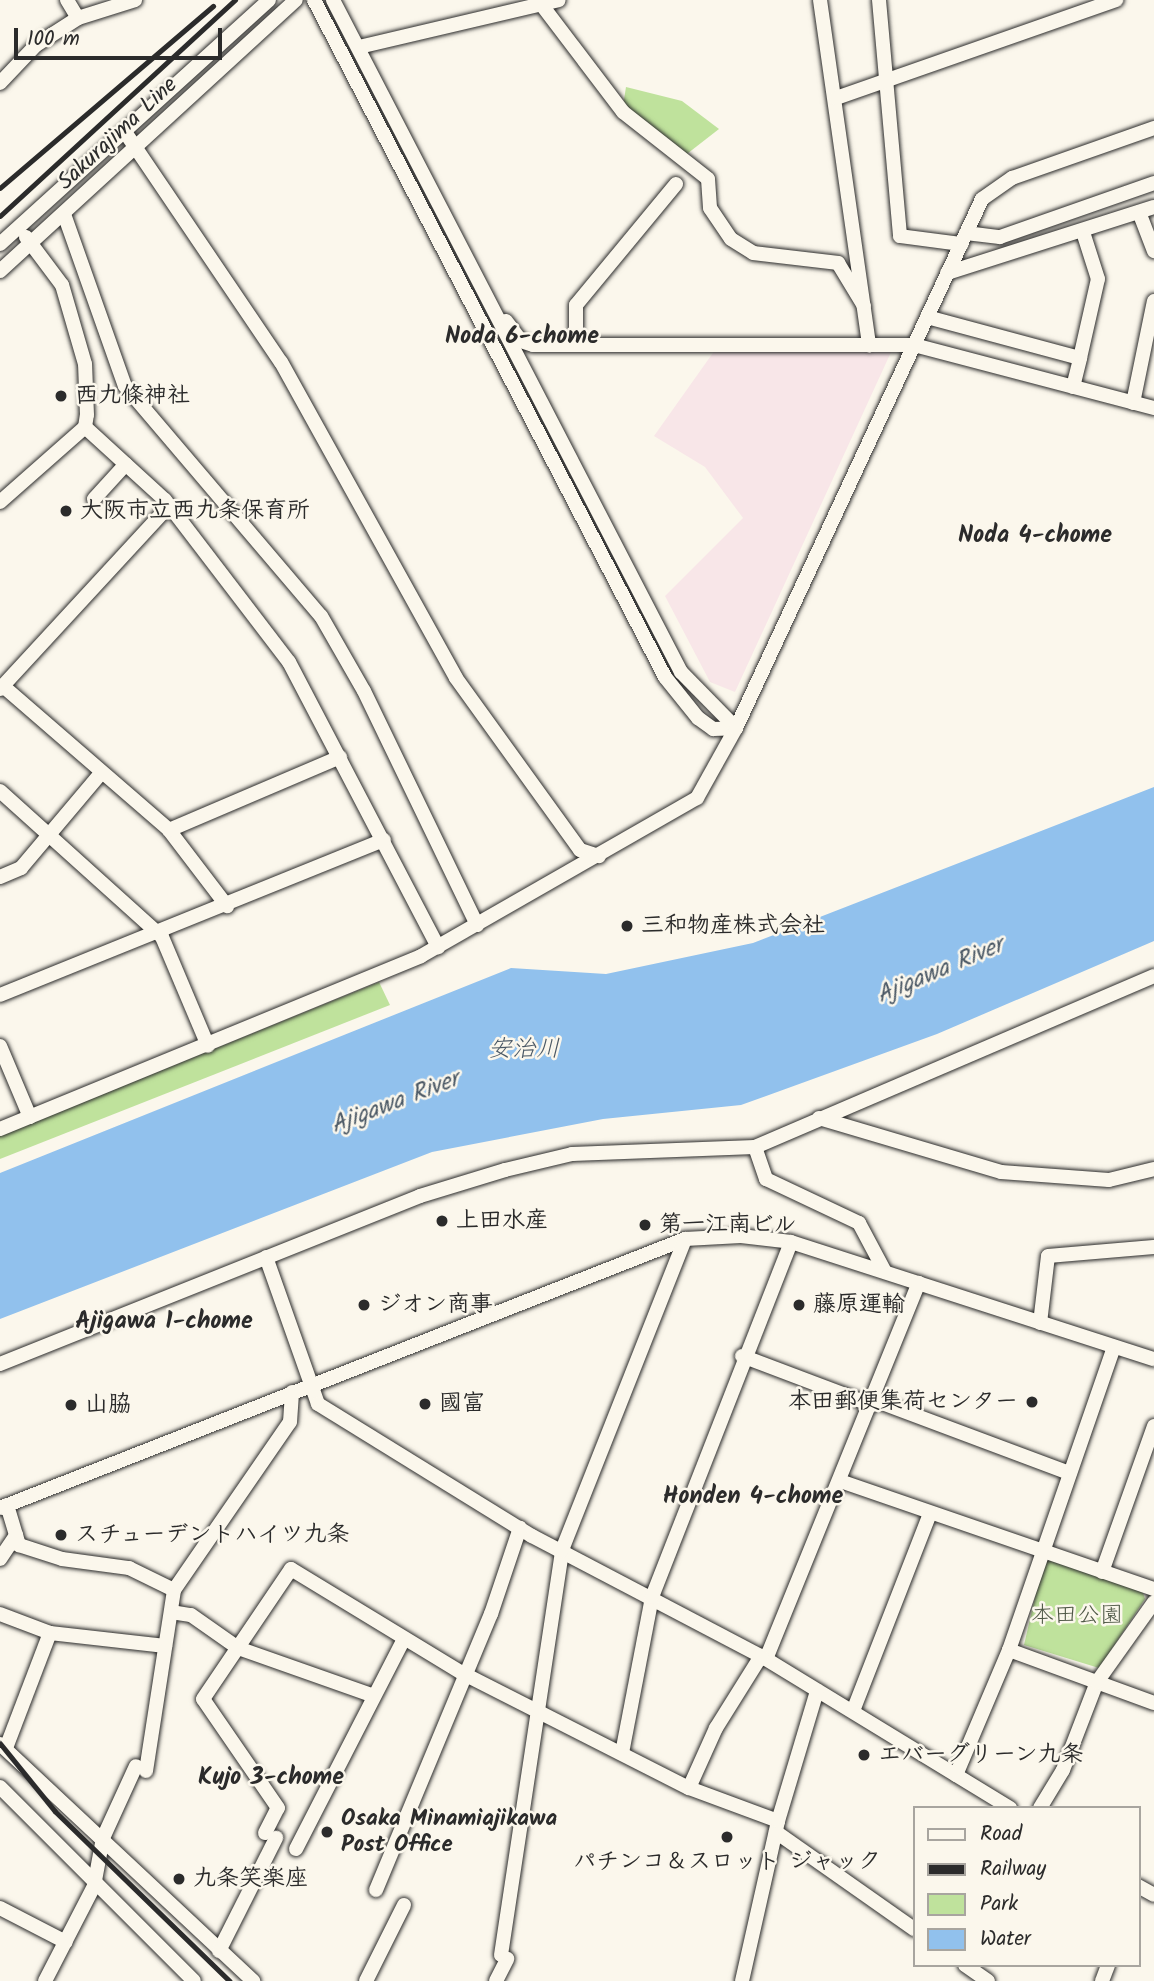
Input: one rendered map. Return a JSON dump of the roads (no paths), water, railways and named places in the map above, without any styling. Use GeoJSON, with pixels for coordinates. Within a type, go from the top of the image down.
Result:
{"type":"FeatureCollection","features":[{"type":"Feature","properties":{"kind":"street"},"geometry":{"type":"LineString","coordinates":[[67,0],[78,18]]}},
{"type":"Feature","properties":{"kind":"street"},"geometry":{"type":"LineString","coordinates":[[1,78],[78,18],[135,0]]}},
{"type":"Feature","properties":{"kind":"street","name":"Sakurajima Line"},"geometry":{"type":"LineString","coordinates":[[0,244],[269,0]]}},
{"type":"Feature","properties":{"kind":"street","name":"Sakurajima Line"},"geometry":{"type":"LineString","coordinates":[[0,271],[296,0]]}},
{"type":"Feature","properties":{"kind":"street"},"geometry":{"type":"LineString","coordinates":[[314,0],[665,677],[698,718],[713,729],[736,728]]}},
{"type":"Feature","properties":{"kind":"street"},"geometry":{"type":"LineString","coordinates":[[334,0],[681,672],[736,728]]}},
{"type":"Feature","properties":{"kind":"street"},"geometry":{"type":"LineString","coordinates":[[359,47],[539,2],[559,0]]}},
{"type":"Feature","properties":{"kind":"street"},"geometry":{"type":"LineString","coordinates":[[820,0],[836,98],[869,346]]}},
{"type":"Feature","properties":{"kind":"street"},"geometry":{"type":"LineString","coordinates":[[879,0],[900,236],[1000,237],[1154,183]]}},
{"type":"Feature","properties":{"kind":"street"},"geometry":{"type":"LineString","coordinates":[[836,98],[886,85],[1116,0]]}},
{"type":"Feature","properties":{"kind":"street"},"geometry":{"type":"LineString","coordinates":[[539,2],[623,112],[708,179],[710,208],[731,239],[753,253],[838,263],[864,306]]}},
{"type":"Feature","properties":{"kind":"street"},"geometry":{"type":"LineString","coordinates":[[0,1129],[208,1046],[438,947],[696,798],[736,728],[963,238],[996,186],[1154,128]]}},
{"type":"Feature","properties":{"kind":"street"},"geometry":{"type":"LineString","coordinates":[[125,132],[281,362],[456,678],[580,850],[598,856]]}},
{"type":"Feature","properties":{"kind":"street"},"geometry":{"type":"LineString","coordinates":[[576,344],[576,305],[676,184]]}},
{"type":"Feature","properties":{"kind":"street"},"geometry":{"type":"LineString","coordinates":[[947,273],[1083,232],[1154,206]]}},
{"type":"Feature","properties":{"kind":"street"},"geometry":{"type":"LineString","coordinates":[[1139,212],[1154,251]]}},
{"type":"Feature","properties":{"kind":"street"},"geometry":{"type":"LineString","coordinates":[[64,214],[125,386],[321,616],[364,691],[477,925]]}},
{"type":"Feature","properties":{"kind":"street"},"geometry":{"type":"LineString","coordinates":[[0,502],[85,427],[85,364],[68,305],[54,269],[18,229]]}},
{"type":"Feature","properties":{"kind":"street"},"geometry":{"type":"LineString","coordinates":[[1073,387],[1098,279],[1083,232]]}},
{"type":"Feature","properties":{"kind":"street"},"geometry":{"type":"LineString","coordinates":[[488,295],[525,344],[914,345],[1154,408]]}},
{"type":"Feature","properties":{"kind":"street"},"geometry":{"type":"LineString","coordinates":[[1133,403],[1154,301]]}},
{"type":"Feature","properties":{"kind":"street"},"geometry":{"type":"LineString","coordinates":[[927,317],[1080,358]]}},
{"type":"Feature","properties":{"kind":"street"},"geometry":{"type":"LineString","coordinates":[[85,427],[127,464],[168,507],[289,662],[438,947]]}},
{"type":"Feature","properties":{"kind":"street"},"geometry":{"type":"LineString","coordinates":[[94,499],[127,464]]}},
{"type":"Feature","properties":{"kind":"street"},"geometry":{"type":"LineString","coordinates":[[168,507],[1,688],[169,830],[227,906]]}},
{"type":"Feature","properties":{"kind":"street"},"geometry":{"type":"LineString","coordinates":[[169,830],[340,757]]}},
{"type":"Feature","properties":{"kind":"street"},"geometry":{"type":"LineString","coordinates":[[0,877],[21,868],[101,773]]}},
{"type":"Feature","properties":{"kind":"street"},"geometry":{"type":"LineString","coordinates":[[0,791],[158,932],[208,1046]]}},
{"type":"Feature","properties":{"kind":"street"},"geometry":{"type":"LineString","coordinates":[[0,995],[227,906],[384,840]]}},
{"type":"Feature","properties":{"kind":"street"},"geometry":{"type":"LineString","coordinates":[[0,1364],[420,1196],[572,1154],[755,1147],[1154,976]]}},
{"type":"Feature","properties":{"kind":"street"},"geometry":{"type":"LineString","coordinates":[[0,1046],[30,1117]]}},
{"type":"Feature","properties":{"kind":"street"},"geometry":{"type":"LineString","coordinates":[[818,1118],[1001,1172],[1109,1180],[1154,1169]]}},
{"type":"Feature","properties":{"kind":"street"},"geometry":{"type":"LineString","coordinates":[[755,1147],[766,1179],[859,1223],[885,1272]]}},
{"type":"Feature","properties":{"kind":"street"},"geometry":{"type":"LineString","coordinates":[[496,1981],[504,1957],[536,1711],[562,1550],[685,1239]]}},
{"type":"Feature","properties":{"kind":"street"},"geometry":{"type":"LineString","coordinates":[[174,1590],[129,1568],[62,1559],[19,1545],[4,1507],[685,1239],[791,1242],[1154,1359]]}},
{"type":"Feature","properties":{"kind":"street"},"geometry":{"type":"LineString","coordinates":[[622,1753],[652,1597],[742,1356],[791,1242]]}},
{"type":"Feature","properties":{"kind":"street"},"geometry":{"type":"LineString","coordinates":[[1040,1323],[1048,1255],[1154,1247]]}},
{"type":"Feature","properties":{"kind":"street"},"geometry":{"type":"LineString","coordinates":[[267,1257],[318,1404],[520,1528],[764,1658],[1007,1806]]}},
{"type":"Feature","properties":{"kind":"street"},"geometry":{"type":"LineString","coordinates":[[689,1788],[716,1728],[764,1658],[843,1482],[919,1283]]}},
{"type":"Feature","properties":{"kind":"street"},"geometry":{"type":"LineString","coordinates":[[956,1775],[1009,1650],[1041,1551],[1114,1347]]}},
{"type":"Feature","properties":{"kind":"street"},"geometry":{"type":"LineString","coordinates":[[742,1356],[1069,1473]]}},
{"type":"Feature","properties":{"kind":"street"},"geometry":{"type":"LineString","coordinates":[[46,1981],[94,1886],[103,1838],[141,1769],[174,1590],[290,1422],[292,1392]]}},
{"type":"Feature","properties":{"kind":"street"},"geometry":{"type":"LineString","coordinates":[[1102,1572],[1154,1426]]}},
{"type":"Feature","properties":{"kind":"street"},"geometry":{"type":"LineString","coordinates":[[843,1482],[1154,1589]]}},
{"type":"Feature","properties":{"kind":"street"},"geometry":{"type":"LineString","coordinates":[[853,1711],[930,1514]]}},
{"type":"Feature","properties":{"kind":"street"},"geometry":{"type":"LineString","coordinates":[[376,1890],[520,1528]]}},
{"type":"Feature","properties":{"kind":"street"},"geometry":{"type":"LineString","coordinates":[[0,1559],[16,1535]]}},
{"type":"Feature","properties":{"kind":"street"},"geometry":{"type":"LineString","coordinates":[[219,1951],[267,1866],[270,1836],[278,1808],[203,1699],[291,1569],[402,1643],[689,1788],[777,1827],[912,1928]]}},
{"type":"Feature","properties":{"kind":"street"},"geometry":{"type":"LineString","coordinates":[[1041,1806],[1063,1770],[1097,1682],[1154,1602]]}},
{"type":"Feature","properties":{"kind":"street"},"geometry":{"type":"LineString","coordinates":[[171,1612],[191,1615],[238,1648],[374,1696]]}},
{"type":"Feature","properties":{"kind":"street"},"geometry":{"type":"LineString","coordinates":[[0,1614],[50,1633],[165,1646]]}},
{"type":"Feature","properties":{"kind":"street"},"geometry":{"type":"LineString","coordinates":[[50,1633],[3,1746],[253,1981]]}},
{"type":"Feature","properties":{"kind":"street"},"geometry":{"type":"LineString","coordinates":[[296,1849],[402,1643]]}},
{"type":"Feature","properties":{"kind":"street"},"geometry":{"type":"LineString","coordinates":[[1009,1650],[1154,1703]]}},
{"type":"Feature","properties":{"kind":"street"},"geometry":{"type":"LineString","coordinates":[[742,1981],[777,1827],[817,1691]]}},
{"type":"Feature","properties":{"kind":"street"},"geometry":{"type":"LineString","coordinates":[[2,1794],[194,1981]]}},
{"type":"Feature","properties":{"kind":"street"},"geometry":{"type":"LineString","coordinates":[[366,1981],[404,1905]]}},
{"type":"Feature","properties":{"kind":"street"},"geometry":{"type":"LineString","coordinates":[[0,1908],[66,1942]]}},
{"type":"Feature","properties":{"kind":"street"},"geometry":{"type":"LineString","coordinates":[[969,1970],[988,1981]]}},
{"type":"Feature","properties":{"kind":"water","name":"安治川"},"geometry":{"type":"Polygon","coordinates":[[[1154,787],[1154,941],[937,1034],[741,1105],[603,1119],[432,1152],[0,1319],[0,1173],[511,968],[606,974],[753,943],[1154,787]]]}},
{"type":"Feature","properties":{"kind":"railway"},"geometry":{"type":"LineString","coordinates":[[0,216],[235,0]]}},
{"type":"Feature","properties":{"kind":"railway"},"geometry":{"type":"LineString","coordinates":[[0,188],[213,6]]}},
{"type":"Feature","properties":{"kind":"railway"},"geometry":{"type":"LineString","coordinates":[[0,1743],[55,1811],[230,1981]]}},
{"type":"Feature","properties":{"kind":"place","name":"西九條神社"},"geometry":{"type":"Point","coordinates":[61,396]}},
{"type":"Feature","properties":{"kind":"place","name":"大阪市立西九条保育所"},"geometry":{"type":"Point","coordinates":[66,511]}},
{"type":"Feature","properties":{"kind":"place","name":"三和物産株式会社"},"geometry":{"type":"Point","coordinates":[627,926]}},
{"type":"Feature","properties":{"kind":"place","name":"上田水産"},"geometry":{"type":"Point","coordinates":[442,1221]}},
{"type":"Feature","properties":{"kind":"place","name":"第一江南ビル"},"geometry":{"type":"Point","coordinates":[645,1225]}},
{"type":"Feature","properties":{"kind":"place","name":"ジオン商事"},"geometry":{"type":"Point","coordinates":[364,1305]}},
{"type":"Feature","properties":{"kind":"place","name":"藤原運輸"},"geometry":{"type":"Point","coordinates":[799,1305]}},
{"type":"Feature","properties":{"kind":"place","name":"本田郵便集荷センター"},"geometry":{"type":"Point","coordinates":[1032,1402]}},
{"type":"Feature","properties":{"kind":"place","name":"國富"},"geometry":{"type":"Point","coordinates":[425,1404]}},
{"type":"Feature","properties":{"kind":"place","name":"山脇"},"geometry":{"type":"Point","coordinates":[71,1405]}},
{"type":"Feature","properties":{"kind":"place","name":"スチューデントハイツ九条"},"geometry":{"type":"Point","coordinates":[61,1535]}},
{"type":"Feature","properties":{"kind":"place","name":"エバーグリーン九条"},"geometry":{"type":"Point","coordinates":[864,1755]}},
{"type":"Feature","properties":{"kind":"place","name":"Osaka Minamiajikawa Post Office"},"geometry":{"type":"Point","coordinates":[327,1832]}},
{"type":"Feature","properties":{"kind":"place","name":"パチンコ＆スロット ジャック"},"geometry":{"type":"Point","coordinates":[727,1837]}},
{"type":"Feature","properties":{"kind":"place","name":"九条笑楽座"},"geometry":{"type":"Point","coordinates":[179,1879]}},
{"type":"Feature","properties":{"kind":"district","name":"Noda 6-chome"},"geometry":{"type":"Point","coordinates":[522,337]}},
{"type":"Feature","properties":{"kind":"district","name":"Noda 4-chome"},"geometry":{"type":"Point","coordinates":[1035,536]}},
{"type":"Feature","properties":{"kind":"district","name":"Ajigawa 1-chome"},"geometry":{"type":"Point","coordinates":[164,1322]}},
{"type":"Feature","properties":{"kind":"district","name":"Honden 4-chome"},"geometry":{"type":"Point","coordinates":[753,1497]}},
{"type":"Feature","properties":{"kind":"district","name":"Kujo 3-chome"},"geometry":{"type":"Point","coordinates":[271,1778]}},
{"type":"Feature","properties":{"kind":"water label","name":"Ajigawa River"},"geometry":{"type":"Point","coordinates":[940,971]}},
{"type":"Feature","properties":{"kind":"water label","name":"Ajigawa River"},"geometry":{"type":"Point","coordinates":[395,1103]}},
{"type":"Feature","properties":{"kind":"park label","name":"本田公園"},"geometry":{"type":"Point","coordinates":[1077,1616]}}]}
